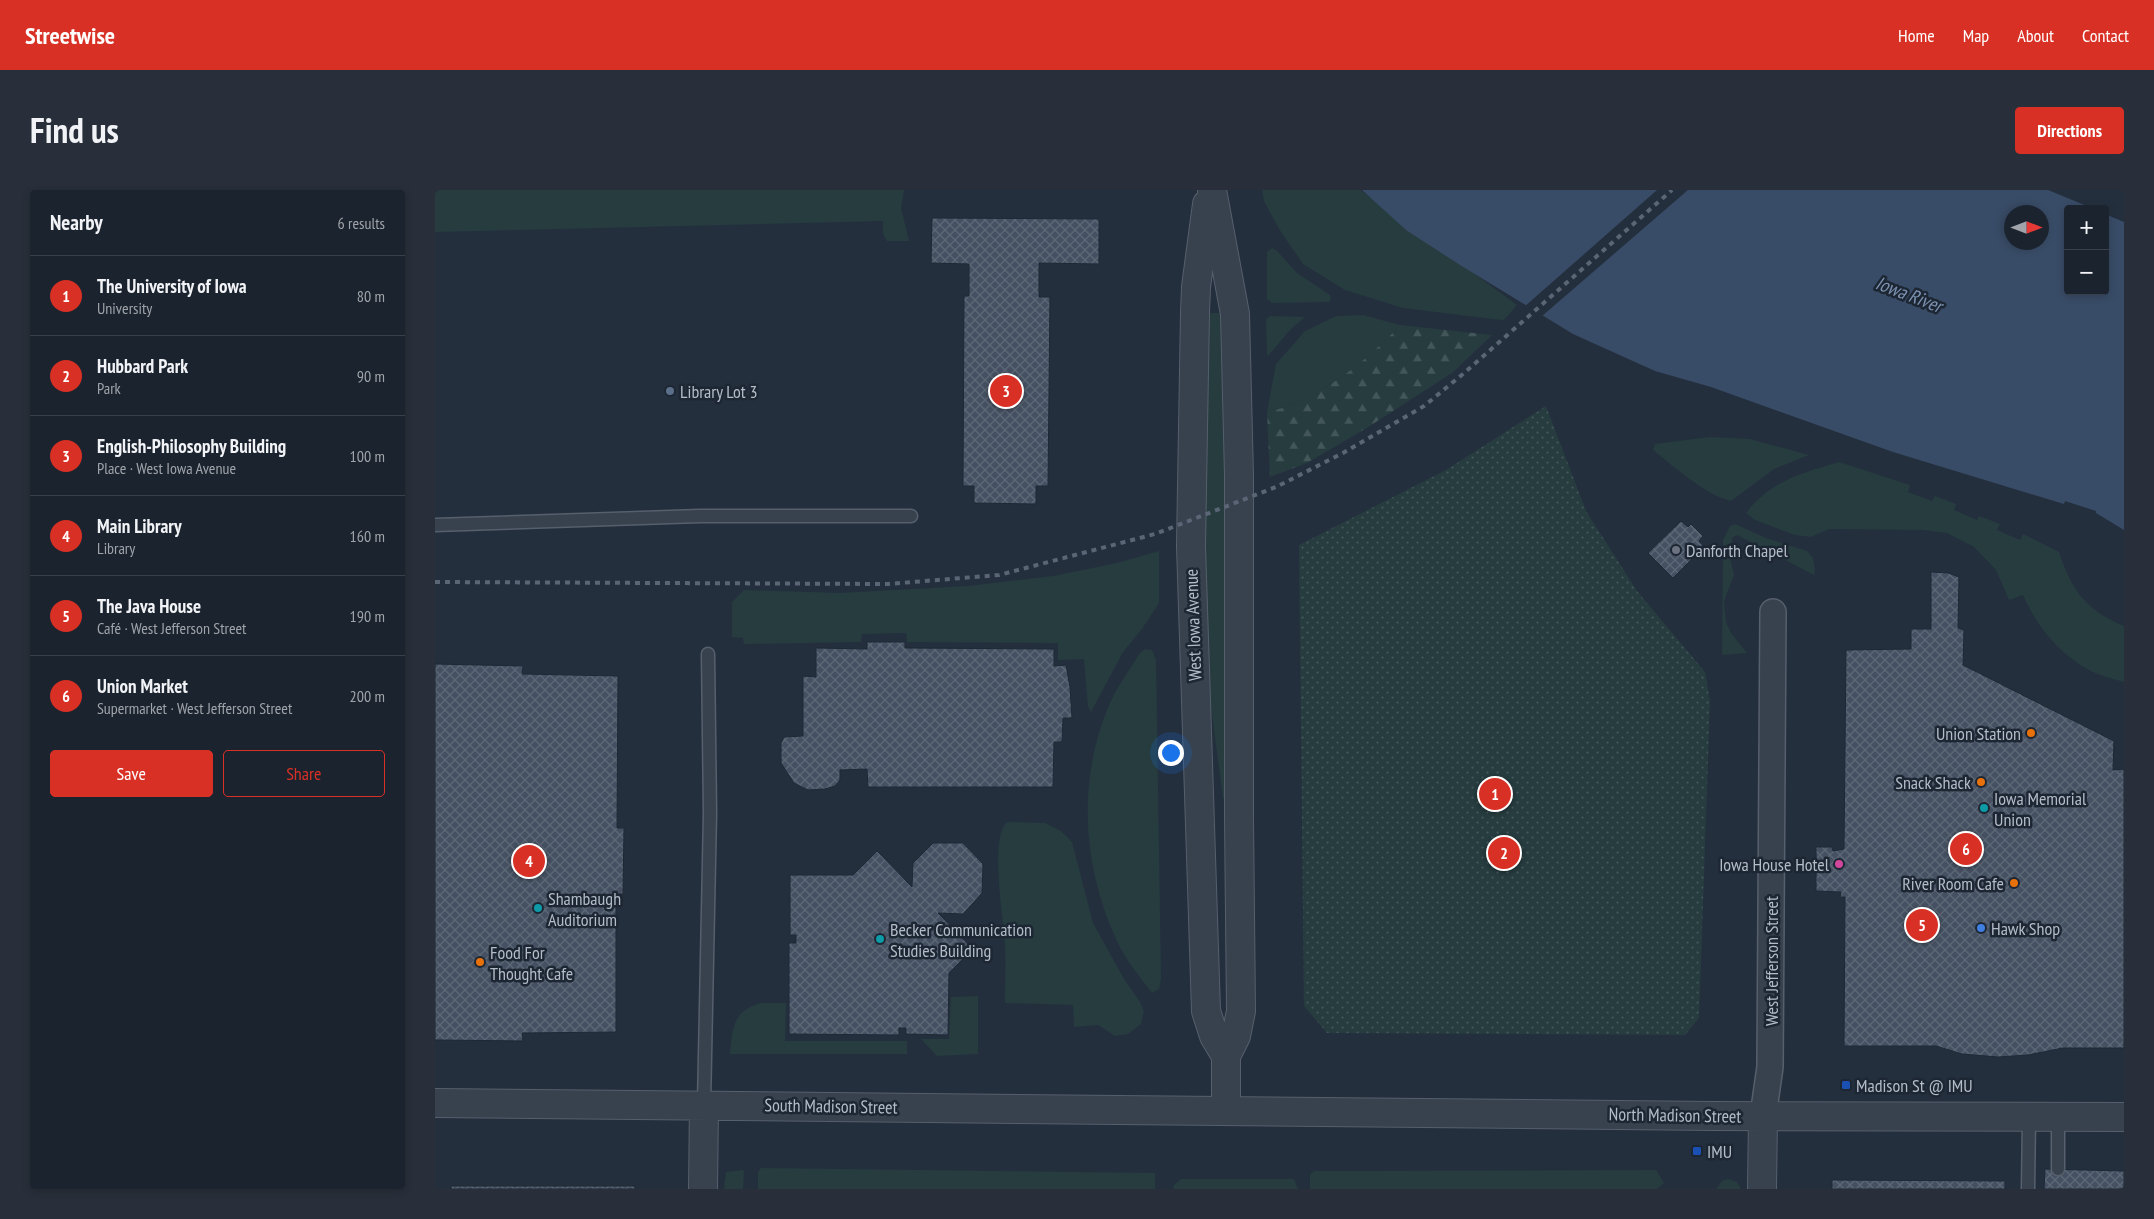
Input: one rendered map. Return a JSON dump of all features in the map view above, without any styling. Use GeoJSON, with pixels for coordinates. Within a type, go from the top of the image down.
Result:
{"type":"FeatureCollection","features":[{"type":"Feature","properties":{"kind":"street","name":"West Iowa Avenue"},"geometry":{"type":"LineString","coordinates":[[1210,190],[1196,287],[1191,546],[1206,1011],[1213,1036],[1226,1056]]}},
{"type":"Feature","properties":{"kind":"street","name":"West Iowa Avenue"},"geometry":{"type":"LineString","coordinates":[[1210,190],[1235,314],[1239,476],[1241,1011],[1237,1036],[1226,1056],[1226,1110]]}},
{"type":"Feature","properties":{"kind":"street","name":"West Jefferson Street"},"geometry":{"type":"LineString","coordinates":[[1762,1189],[1763,1116],[1770,1067],[1773,612]]}},
{"type":"Feature","properties":{"kind":"street","name":"South Madison Street"},"geometry":{"type":"LineString","coordinates":[[435,1103],[1226,1110]]}},
{"type":"Feature","properties":{"kind":"street"},"geometry":{"type":"LineString","coordinates":[[703,1105],[703,1189]]}},
{"type":"Feature","properties":{"kind":"street","name":"North Madison Street"},"geometry":{"type":"LineString","coordinates":[[1226,1110],[1763,1116],[2124,1116]]}},
{"type":"Feature","properties":{"kind":"lane"},"geometry":{"type":"LineString","coordinates":[[435,525],[700,516],[911,516]]}},
{"type":"Feature","properties":{"kind":"lane"},"geometry":{"type":"LineString","coordinates":[[703,1105],[710,813],[708,654]]}},
{"type":"Feature","properties":{"kind":"lane"},"geometry":{"type":"LineString","coordinates":[[2027,1189],[2029,1116]]}},
{"type":"Feature","properties":{"kind":"lane"},"geometry":{"type":"LineString","coordinates":[[2058,1116],[2058,1169]]}},
{"type":"Feature","properties":{"kind":"green space"},"geometry":{"type":"Polygon","coordinates":[[[435,190],[904,190],[901,208],[909,241],[887,241],[883,233],[883,221],[435,232],[435,190]]]}},
{"type":"Feature","properties":{"kind":"green space"},"geometry":{"type":"Polygon","coordinates":[[[1262,190],[1360,190],[1517,305],[1504,320],[1403,308],[1345,290],[1303,264],[1279,229],[1264,201],[1262,190]]]}},
{"type":"Feature","properties":{"kind":"green space"},"geometry":{"type":"Polygon","coordinates":[[[1272,248],[1297,273],[1330,295],[1331,299],[1329,302],[1272,303],[1267,299],[1267,252],[1272,248]]]}},
{"type":"Feature","properties":{"kind":"green space"},"geometry":{"type":"Polygon","coordinates":[[[1208,313],[1220,313],[1225,361],[1226,800],[1223,798],[1206,669],[1204,571],[1208,313]]]}},
{"type":"Feature","properties":{"kind":"green space"},"geometry":{"type":"Polygon","coordinates":[[[1363,315],[1400,325],[1356,366],[1322,390],[1285,407],[1267,412],[1276,364],[1305,331],[1336,316],[1363,315]]]}},
{"type":"Feature","properties":{"kind":"green space"},"geometry":{"type":"Polygon","coordinates":[[[1271,316],[1305,317],[1290,330],[1268,356],[1266,321],[1271,316]]]}},
{"type":"Feature","properties":{"kind":"green space"},"geometry":{"type":"Polygon","coordinates":[[[1400,325],[1492,335],[1452,373],[1365,429],[1307,463],[1270,477],[1267,412],[1285,407],[1322,390],[1356,366],[1400,325]]]}},
{"type":"Feature","properties":{"kind":"green space"},"geometry":{"type":"Polygon","coordinates":[[[1546,406],[1586,511],[1637,591],[1705,672],[1710,701],[1699,1018],[1685,1035],[1327,1033],[1304,1006],[1299,545],[1446,470],[1546,406]]]}},
{"type":"Feature","properties":{"kind":"green space"},"geometry":{"type":"Polygon","coordinates":[[[1710,437],[1750,439],[1809,455],[1774,469],[1731,501],[1701,487],[1653,450],[1655,444],[1710,437]]]}},
{"type":"Feature","properties":{"kind":"green space"},"geometry":{"type":"Polygon","coordinates":[[[1839,462],[1910,485],[1908,492],[1932,501],[1935,496],[1956,504],[1954,510],[1977,520],[1979,516],[2000,524],[1997,530],[2020,540],[2023,534],[2059,552],[2069,578],[2082,598],[2100,613],[2124,626],[2124,682],[2095,673],[2079,664],[2059,648],[2042,629],[2023,595],[2009,600],[1996,570],[1974,547],[1947,533],[1923,530],[1829,529],[1811,537],[1795,535],[1755,520],[1746,513],[1765,493],[1776,486],[1812,470],[1839,462]]]}},
{"type":"Feature","properties":{"kind":"green space"},"geometry":{"type":"Polygon","coordinates":[[[1735,524],[1766,538],[1807,551],[1813,558],[1815,569],[1814,575],[1737,535],[1732,538],[1730,558],[1734,575],[1724,601],[1726,622],[1731,633],[1747,653],[1722,655],[1723,540],[1730,526],[1735,524]]]}},
{"type":"Feature","properties":{"kind":"green space"},"geometry":{"type":"Polygon","coordinates":[[[1159,551],[1159,603],[1142,629],[1123,652],[1091,712],[1088,706],[1084,659],[1058,660],[1058,643],[907,642],[906,633],[862,634],[861,642],[744,644],[743,638],[732,637],[732,602],[744,590],[840,593],[968,586],[1053,576],[1117,563],[1159,551]]]}},
{"type":"Feature","properties":{"kind":"green space"},"geometry":{"type":"Polygon","coordinates":[[[1145,649],[1152,650],[1156,660],[1161,979],[1159,989],[1152,993],[1124,953],[1116,939],[1105,911],[1090,852],[1088,821],[1088,791],[1092,761],[1099,732],[1116,690],[1139,654],[1145,649]]]}},
{"type":"Feature","properties":{"kind":"green space"},"geometry":{"type":"Polygon","coordinates":[[[1007,822],[1045,823],[1061,831],[1072,842],[1093,923],[1144,1011],[1141,1024],[1128,1034],[1115,1036],[1098,1025],[1074,1027],[1073,1005],[1005,1003],[1005,945],[998,861],[1002,831],[1007,822]]]}},
{"type":"Feature","properties":{"kind":"green space"},"geometry":{"type":"Polygon","coordinates":[[[978,996],[978,1054],[937,1056],[921,1039],[949,1039],[951,997],[978,996]]]}},
{"type":"Feature","properties":{"kind":"green space"},"geometry":{"type":"Polygon","coordinates":[[[761,1003],[786,1003],[785,1041],[907,1041],[907,1054],[730,1054],[733,1029],[739,1016],[745,1010],[761,1003]]]}},
{"type":"Feature","properties":{"kind":"green space"},"geometry":{"type":"Polygon","coordinates":[[[761,1168],[1155,1173],[1155,1189],[758,1189],[758,1172],[761,1168]]]}},
{"type":"Feature","properties":{"kind":"green space"},"geometry":{"type":"Polygon","coordinates":[[[744,1170],[743,1189],[724,1189],[726,1172],[744,1170]]]}},
{"type":"Feature","properties":{"kind":"green space"},"geometry":{"type":"Polygon","coordinates":[[[1656,1170],[1664,1183],[1657,1189],[1310,1189],[1310,1175],[1314,1171],[1656,1170]]]}},
{"type":"Feature","properties":{"kind":"green space"},"geometry":{"type":"Polygon","coordinates":[[[1181,1179],[1294,1179],[1298,1189],[1173,1189],[1174,1185],[1181,1179]]]}},
{"type":"Feature","properties":{"kind":"green space"},"geometry":{"type":"Polygon","coordinates":[[[1728,1179],[1737,1182],[1741,1189],[1716,1189],[1722,1181],[1728,1179]]]}},
{"type":"Feature","properties":{"kind":"water","name":"Iowa River"},"geometry":{"type":"Polygon","coordinates":[[[1362,190],[2048,190],[2084,205],[2064,205],[2064,295],[2109,295],[2109,216],[2124,222],[2124,530],[2096,513],[2096,511],[2065,501],[2064,504],[1893,452],[1711,387],[1655,371],[1573,334],[1406,230],[1362,190]]]}},
{"type":"Feature","properties":{"kind":"pier"},"geometry":{"type":"Polygon","coordinates":[[[1657,190],[1688,190],[1541,317],[1524,307],[1657,190]]]}},
{"type":"Feature","properties":{"kind":"building"},"geometry":{"type":"Polygon","coordinates":[[[932,218],[1099,219],[1099,264],[1039,263],[1039,297],[1050,297],[1048,486],[1036,486],[1036,504],[974,503],[974,486],[963,486],[964,296],[969,296],[969,264],[931,263],[932,218]]]}},
{"type":"Feature","properties":{"kind":"building","name":"Danforth Chapel"},"geometry":{"type":"Polygon","coordinates":[[[1681,521],[1688,527],[1691,524],[1703,536],[1699,541],[1704,547],[1673,578],[1648,553],[1681,521]]]}},
{"type":"Feature","properties":{"kind":"building","name":"Iowa Memorial Union"},"geometry":{"type":"Polygon","coordinates":[[[1931,572],[1948,573],[1959,577],[1958,628],[1964,630],[1963,665],[2114,741],[2113,770],[2124,769],[2124,1048],[2063,1048],[2028,1055],[1998,1057],[1962,1054],[1936,1046],[1844,1046],[1845,897],[1840,897],[1841,892],[1816,891],[1816,847],[1832,847],[1833,851],[1844,849],[1846,650],[1911,649],[1911,629],[1931,629],[1931,572]]]}},
{"type":"Feature","properties":{"kind":"building"},"geometry":{"type":"Polygon","coordinates":[[[867,642],[905,642],[905,648],[1054,649],[1054,666],[1066,665],[1072,718],[1063,718],[1062,742],[1054,742],[1053,787],[868,787],[867,769],[840,770],[840,780],[835,786],[825,789],[808,790],[794,783],[781,763],[781,743],[784,737],[803,736],[803,676],[816,677],[816,648],[867,649],[867,642]]]}},
{"type":"Feature","properties":{"kind":"building"},"geometry":{"type":"Polygon","coordinates":[[[435,664],[523,666],[522,674],[618,676],[617,828],[624,828],[623,894],[616,894],[616,1032],[522,1033],[523,1041],[435,1040],[435,664]]]}},
{"type":"Feature","properties":{"kind":"building","name":"Becker Communication Studies Building"},"geometry":{"type":"Polygon","coordinates":[[[933,843],[963,843],[983,864],[982,893],[963,914],[938,913],[973,949],[949,973],[948,1035],[906,1034],[906,1028],[899,1028],[899,1035],[789,1034],[789,943],[796,943],[796,935],[790,935],[790,875],[853,875],[877,851],[912,887],[913,863],[933,843]]]}},
{"type":"Feature","properties":{"kind":"building"},"geometry":{"type":"Polygon","coordinates":[[[2045,1169],[2124,1171],[2124,1189],[2044,1189],[2045,1169]]]}},
{"type":"Feature","properties":{"kind":"building"},"geometry":{"type":"Polygon","coordinates":[[[1832,1180],[2005,1181],[2005,1189],[1832,1189],[1832,1180]]]}},
{"type":"Feature","properties":{"kind":"building"},"geometry":{"type":"Polygon","coordinates":[[[451,1186],[635,1186],[635,1189],[451,1189],[451,1186]]]}},
{"type":"Feature","properties":{"kind":"railway"},"geometry":{"type":"LineString","coordinates":[[435,582],[888,584],[999,575],[1155,534],[1276,487],[1343,453],[1424,406],[1672,190]]}},
{"type":"Feature","properties":{"kind":"place","name":"Library Lot 3"},"geometry":{"type":"Point","coordinates":[670,391]}},
{"type":"Feature","properties":{"kind":"place","name":"English-Philosophy Building"},"geometry":{"type":"Point","coordinates":[1006,391]}},
{"type":"Feature","properties":{"kind":"place","name":"Danforth Chapel"},"geometry":{"type":"Point","coordinates":[1676,550]}},
{"type":"Feature","properties":{"kind":"place","name":"Union Station"},"geometry":{"type":"Point","coordinates":[2031,733]}},
{"type":"Feature","properties":{"kind":"place","name":"Snack Shack"},"geometry":{"type":"Point","coordinates":[1981,782]}},
{"type":"Feature","properties":{"kind":"place","name":"The University of Iowa"},"geometry":{"type":"Point","coordinates":[1495,794]}},
{"type":"Feature","properties":{"kind":"place","name":"Iowa Memorial Union"},"geometry":{"type":"Point","coordinates":[1984,808]}},
{"type":"Feature","properties":{"kind":"place","name":"Union Market"},"geometry":{"type":"Point","coordinates":[1966,849]}},
{"type":"Feature","properties":{"kind":"place","name":"Hubbard Park"},"geometry":{"type":"Point","coordinates":[1504,853]}},
{"type":"Feature","properties":{"kind":"place","name":"Main Library"},"geometry":{"type":"Point","coordinates":[529,861]}},
{"type":"Feature","properties":{"kind":"place","name":"Iowa House Hotel"},"geometry":{"type":"Point","coordinates":[1839,864]}},
{"type":"Feature","properties":{"kind":"place","name":"River Room Cafe"},"geometry":{"type":"Point","coordinates":[2014,883]}},
{"type":"Feature","properties":{"kind":"place","name":"Shambaugh Auditorium"},"geometry":{"type":"Point","coordinates":[538,908]}},
{"type":"Feature","properties":{"kind":"place","name":"The Java House"},"geometry":{"type":"Point","coordinates":[1922,925]}},
{"type":"Feature","properties":{"kind":"place","name":"Hawk Shop"},"geometry":{"type":"Point","coordinates":[1981,928]}},
{"type":"Feature","properties":{"kind":"place","name":"Becker Communication Studies Building"},"geometry":{"type":"Point","coordinates":[880,939]}},
{"type":"Feature","properties":{"kind":"place","name":"Food For Thought Cafe"},"geometry":{"type":"Point","coordinates":[480,962]}},
{"type":"Feature","properties":{"kind":"place","name":"Madison St @ IMU"},"geometry":{"type":"Point","coordinates":[1846,1085]}},
{"type":"Feature","properties":{"kind":"place","name":"IMU"},"geometry":{"type":"Point","coordinates":[1697,1151]}}]}
